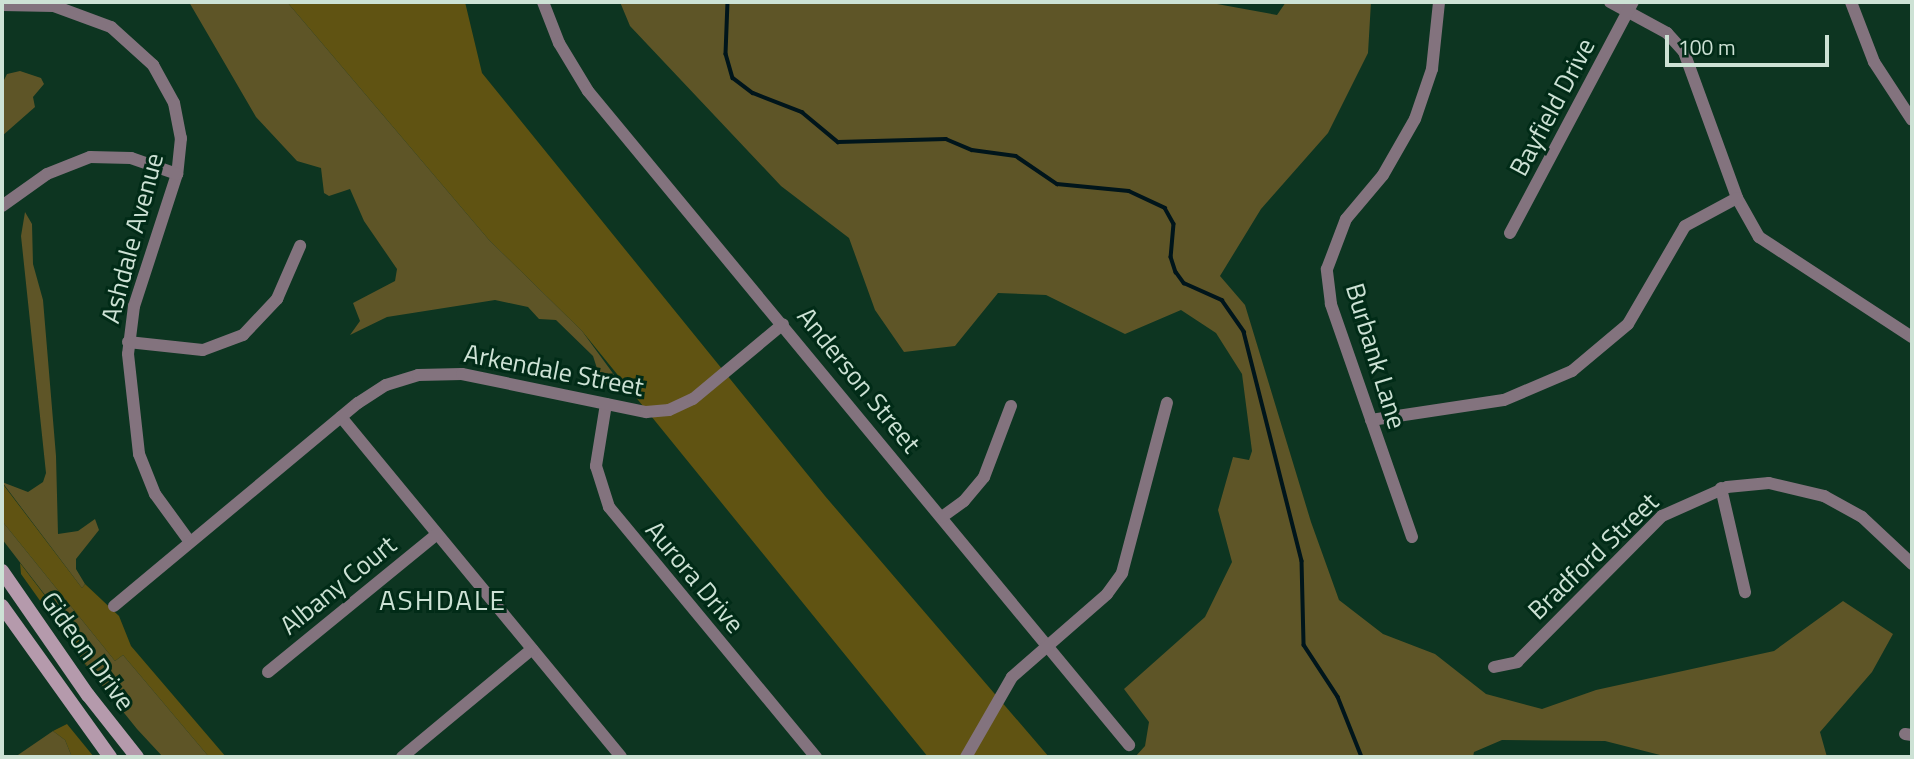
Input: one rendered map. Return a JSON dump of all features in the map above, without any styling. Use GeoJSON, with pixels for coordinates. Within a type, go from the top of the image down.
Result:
{"type":"FeatureCollection","features":[{"type":"Feature","properties":{"kind":"main road","name":"Gideon Drive"},"geometry":{"type":"LineString","coordinates":[[2,571],[88,695],[137,757]]}},
{"type":"Feature","properties":{"kind":"main road","name":"Gideon Drive"},"geometry":{"type":"LineString","coordinates":[[2,606],[110,757]]}},
{"type":"Feature","properties":{"kind":"street","name":"Anderson Street"},"geometry":{"type":"LineString","coordinates":[[543,2],[558,41],[588,91],[1129,745]]}},
{"type":"Feature","properties":{"kind":"street","name":"Burbank Lane"},"geometry":{"type":"LineString","coordinates":[[1412,537],[1331,304],[1327,270],[1346,219],[1383,175],[1415,119],[1432,69],[1439,2]]}},
{"type":"Feature","properties":{"kind":"street"},"geometry":{"type":"LineString","coordinates":[[1611,2],[1631,6],[1667,33],[1688,58],[1737,198],[1751,226],[1772,249],[1912,337]]}},
{"type":"Feature","properties":{"kind":"street"},"geometry":{"type":"LineString","coordinates":[[1851,2],[1874,62],[1911,116]]}},
{"type":"Feature","properties":{"kind":"street","name":"Ashdale Avenue"},"geometry":{"type":"LineString","coordinates":[[2,5],[74,10],[111,27],[142,52],[174,103],[181,138],[177,174],[134,306],[128,342],[139,454],[155,494],[190,542]]}},
{"type":"Feature","properties":{"kind":"street","name":"Bayfield Drive"},"geometry":{"type":"LineString","coordinates":[[1510,233],[1631,6]]}},
{"type":"Feature","properties":{"kind":"street"},"geometry":{"type":"LineString","coordinates":[[2,206],[47,174],[90,157],[131,158],[177,174]]}},
{"type":"Feature","properties":{"kind":"street"},"geometry":{"type":"LineString","coordinates":[[1371,420],[1504,400],[1572,371],[1628,324],[1685,226],[1737,198]]}},
{"type":"Feature","properties":{"kind":"street"},"geometry":{"type":"LineString","coordinates":[[128,342],[203,350],[243,335],[278,299],[300,246]]}},
{"type":"Feature","properties":{"kind":"street","name":"Arkendale Street"},"geometry":{"type":"LineString","coordinates":[[114,606],[341,417],[386,385],[432,373],[462,374],[656,412],[682,406],[783,324]]}},
{"type":"Feature","properties":{"kind":"street"},"geometry":{"type":"LineString","coordinates":[[966,757],[984,733],[1001,693],[1047,646],[1107,594],[1122,573],[1167,403]]}},
{"type":"Feature","properties":{"kind":"street","name":"Aurora Drive"},"geometry":{"type":"LineString","coordinates":[[606,404],[596,467],[609,507],[816,757]]}},
{"type":"Feature","properties":{"kind":"street"},"geometry":{"type":"LineString","coordinates":[[942,517],[964,501],[984,477],[1011,407]]}},
{"type":"Feature","properties":{"kind":"street"},"geometry":{"type":"LineString","coordinates":[[341,417],[621,757]]}},
{"type":"Feature","properties":{"kind":"street","name":"Bradford Street"},"geometry":{"type":"LineString","coordinates":[[1494,667],[1517,662],[1661,516],[1721,488],[1769,483],[1824,496],[1862,517],[1912,564]]}},
{"type":"Feature","properties":{"kind":"street"},"geometry":{"type":"LineString","coordinates":[[1721,488],[1745,592]]}},
{"type":"Feature","properties":{"kind":"street","name":"Albany Court"},"geometry":{"type":"LineString","coordinates":[[268,672],[437,534]]}},
{"type":"Feature","properties":{"kind":"street"},"geometry":{"type":"LineString","coordinates":[[402,757],[532,649]]}},
{"type":"Feature","properties":{"kind":"shaded area"},"geometry":{"type":"Polygon","coordinates":[[[189,2],[287,2],[489,240],[582,331],[623,387],[602,384],[593,356],[556,320],[539,319],[528,307],[495,300],[387,317],[350,335],[360,321],[353,303],[395,281],[397,269],[364,221],[350,189],[329,196],[324,193],[321,168],[297,161],[256,117],[189,2]]]}},
{"type":"Feature","properties":{"kind":"shaded area"},"geometry":{"type":"Polygon","coordinates":[[[287,2],[465,2],[482,73],[825,496],[1049,757],[928,757],[582,331],[489,240],[287,2]]]}},
{"type":"Feature","properties":{"kind":"shaded area"},"geometry":{"type":"Polygon","coordinates":[[[620,2],[1206,2],[1277,15],[1286,2],[1371,2],[1368,53],[1328,133],[1261,209],[1220,276],[1245,305],[1311,522],[1339,600],[1383,634],[1435,654],[1486,694],[1542,709],[1596,690],[1774,651],[1843,601],[1893,634],[1872,672],[1820,732],[1827,757],[1668,757],[1605,741],[1502,740],[1474,752],[1473,757],[1135,757],[1145,746],[1149,722],[1124,689],[1205,617],[1232,562],[1218,510],[1233,457],[1249,460],[1252,451],[1242,374],[1216,333],[1181,310],[1125,334],[1046,295],[998,293],[955,346],[904,352],[875,310],[849,238],[781,186],[630,26],[620,2]]]}},
{"type":"Feature","properties":{"kind":"shaded area"},"geometry":{"type":"Polygon","coordinates":[[[20,71],[41,78],[44,84],[33,97],[35,107],[2,136],[2,84],[7,74],[20,71]]]}},
{"type":"Feature","properties":{"kind":"shaded area"},"geometry":{"type":"Polygon","coordinates":[[[25,212],[32,224],[33,264],[43,300],[56,456],[58,534],[78,531],[95,519],[99,530],[76,559],[76,569],[85,584],[82,588],[2,482],[28,492],[43,482],[46,473],[21,236],[25,212]]]}},
{"type":"Feature","properties":{"kind":"shaded area"},"geometry":{"type":"Polygon","coordinates":[[[2,483],[82,588],[85,584],[119,616],[131,646],[226,757],[209,757],[123,655],[115,661],[2,521],[2,483]]]}},
{"type":"Feature","properties":{"kind":"shaded area"},"geometry":{"type":"Polygon","coordinates":[[[2,521],[115,661],[123,655],[209,757],[163,757],[137,729],[88,668],[80,651],[82,643],[2,539],[2,521]]]}},
{"type":"Feature","properties":{"kind":"shaded area"},"geometry":{"type":"Polygon","coordinates":[[[20,563],[82,644],[80,651],[88,668],[21,574],[20,563]]]}},
{"type":"Feature","properties":{"kind":"shaded area"},"geometry":{"type":"Polygon","coordinates":[[[67,724],[94,757],[72,757],[65,740],[53,731],[67,724]]]}},
{"type":"Feature","properties":{"kind":"shaded area"},"geometry":{"type":"Polygon","coordinates":[[[53,731],[65,740],[72,757],[15,757],[53,731]]]}},
{"type":"Feature","properties":{"kind":"waterway"},"geometry":{"type":"LineString","coordinates":[[728,2],[726,54],[733,78],[753,93],[802,112],[838,142],[946,139],[972,150],[1016,156],[1057,184],[1129,191],[1165,208],[1174,224],[1171,257],[1176,272],[1184,283],[1222,300],[1244,332],[1302,561],[1304,645],[1338,697],[1362,757]]}},
{"type":"Feature","properties":{"kind":"district","name":"ASHDALE"},"geometry":{"type":"Point","coordinates":[443,600]}}]}
